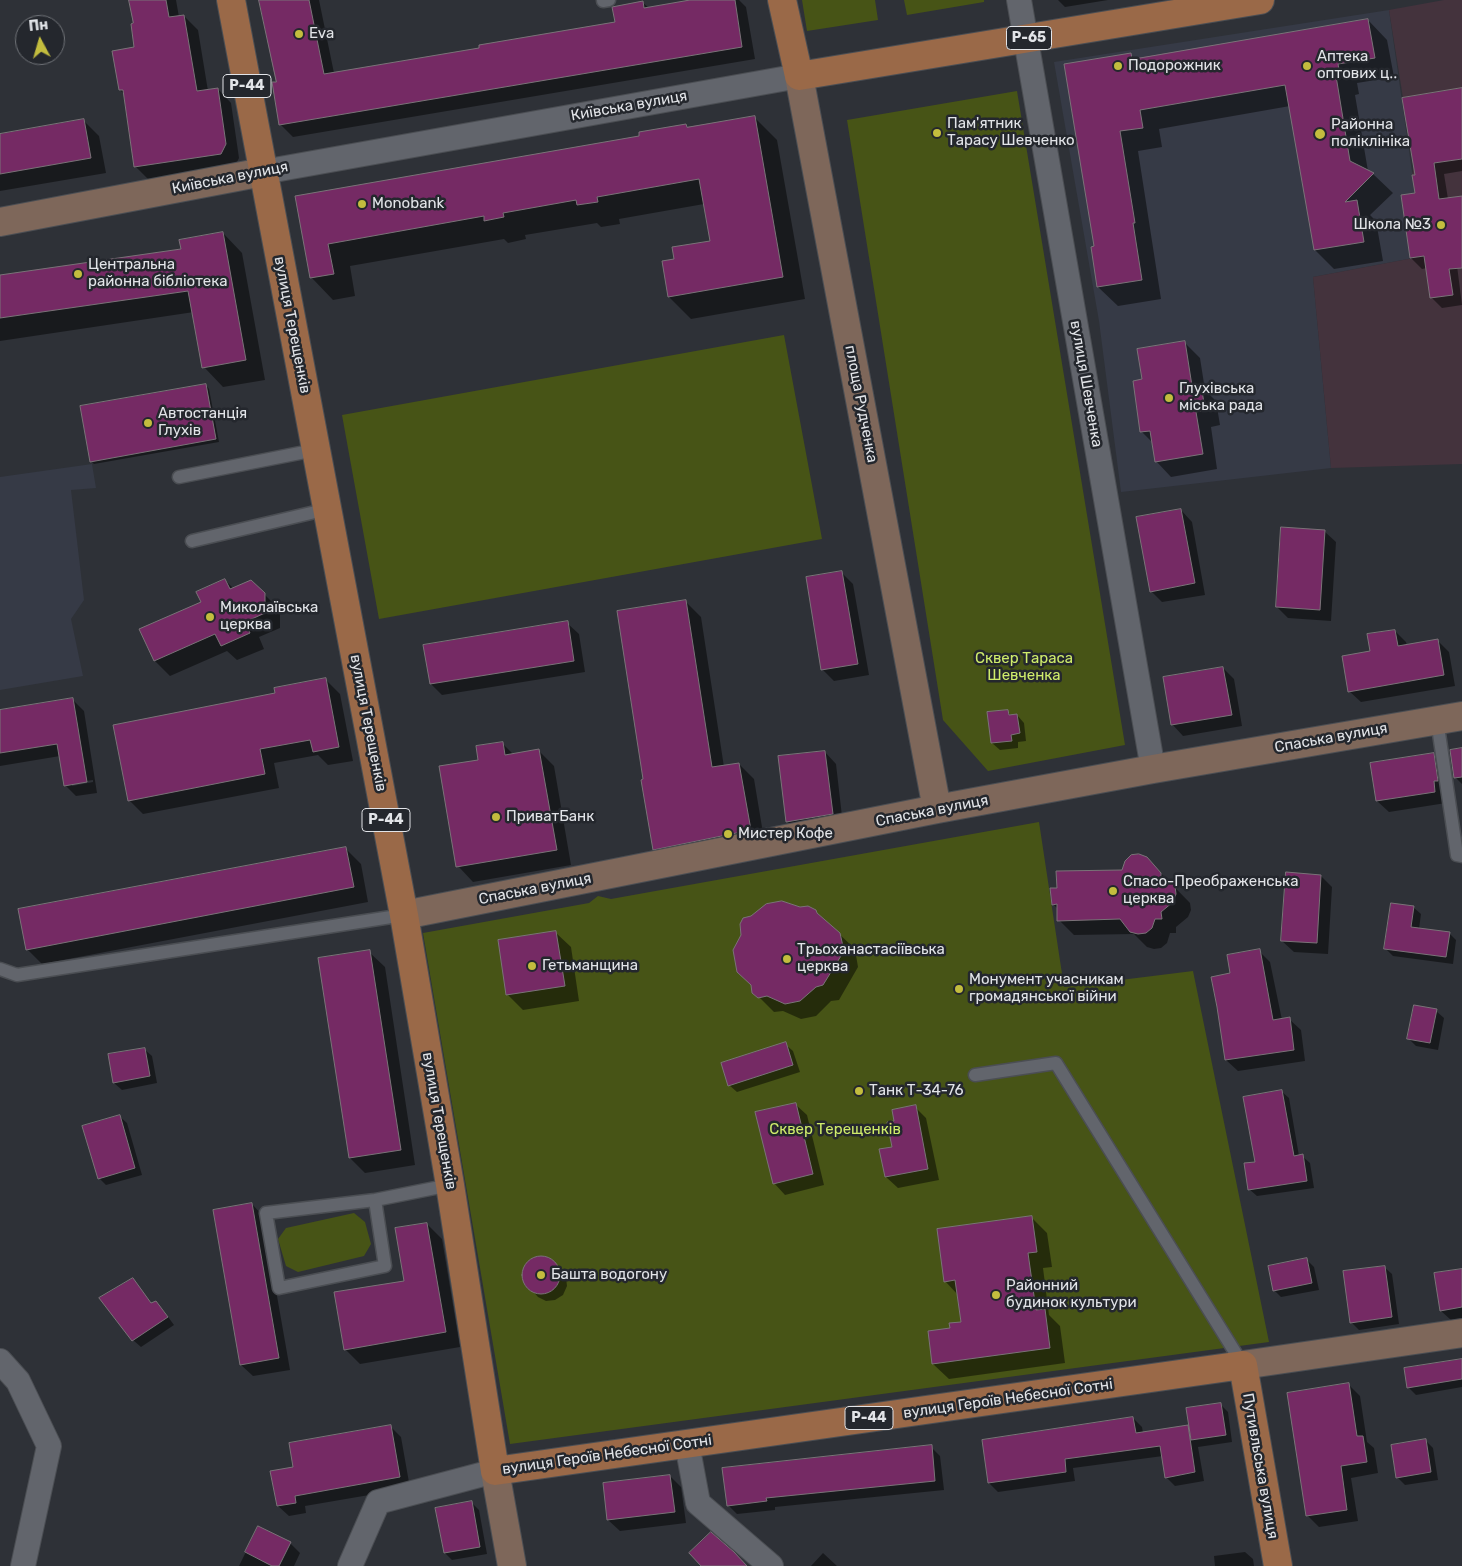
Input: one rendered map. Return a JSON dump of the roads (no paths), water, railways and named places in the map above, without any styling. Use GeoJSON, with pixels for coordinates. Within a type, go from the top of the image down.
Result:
{"type":"FeatureCollection","features":[{"type":"Feature","properties":{"kind":"main road","name":"вулиця Терещенків"},"geometry":{"type":"LineString","coordinates":[[231,0],[404,915],[450,1185],[495,1471]]}},
{"type":"Feature","properties":{"kind":"main road","name":"площа Рудченка"},"geometry":{"type":"LineString","coordinates":[[782,0],[799,76]]}},
{"type":"Feature","properties":{"kind":"main road","name":"Київська вулиця"},"geometry":{"type":"LineString","coordinates":[[799,76],[1260,0]]}},
{"type":"Feature","properties":{"kind":"main road","name":"вулиця Героїв Небесної Сотні"},"geometry":{"type":"LineString","coordinates":[[495,1471],[1243,1366]]}},
{"type":"Feature","properties":{"kind":"main road","name":"Путивльська вулиця"},"geometry":{"type":"LineString","coordinates":[[1243,1366],[1278,1566]]}},
{"type":"Feature","properties":{"kind":"street","name":"вулиця Шевченка"},"geometry":{"type":"LineString","coordinates":[[1019,0],[1153,769]]}},
{"type":"Feature","properties":{"kind":"street","name":"Київська вулиця"},"geometry":{"type":"LineString","coordinates":[[0,222],[263,172],[799,76]]}},
{"type":"Feature","properties":{"kind":"street","name":"площа Рудченка"},"geometry":{"type":"LineString","coordinates":[[799,76],[937,809]]}},
{"type":"Feature","properties":{"kind":"street","name":"Спаська вулиця"},"geometry":{"type":"LineString","coordinates":[[404,915],[937,809],[1153,769],[1450,718]]}},
{"type":"Feature","properties":{"kind":"street","name":"вулиця Героїв Небесної Сотні"},"geometry":{"type":"LineString","coordinates":[[1243,1366],[1462,1332]]}},
{"type":"Feature","properties":{"kind":"street"},"geometry":{"type":"LineString","coordinates":[[0,1361],[18,1381],[49,1446],[22,1566]]}},
{"type":"Feature","properties":{"kind":"street"},"geometry":{"type":"LineString","coordinates":[[688,1444],[698,1503],[771,1566]]}},
{"type":"Feature","properties":{"kind":"street"},"geometry":{"type":"LineString","coordinates":[[350,1566],[378,1502],[495,1471]]}},
{"type":"Feature","properties":{"kind":"street","name":"вулиця Терещенків"},"geometry":{"type":"LineString","coordinates":[[495,1471],[512,1566]]}},
{"type":"Feature","properties":{"kind":"lane"},"geometry":{"type":"LineString","coordinates":[[603,0],[609,0]]}},
{"type":"Feature","properties":{"kind":"lane"},"geometry":{"type":"LineString","coordinates":[[179,477],[315,450]]}},
{"type":"Feature","properties":{"kind":"lane"},"geometry":{"type":"LineString","coordinates":[[192,541],[328,509]]}},
{"type":"Feature","properties":{"kind":"lane"},"geometry":{"type":"LineString","coordinates":[[1450,718],[1457,855],[1462,856]]}},
{"type":"Feature","properties":{"kind":"lane"},"geometry":{"type":"LineString","coordinates":[[0,969],[17,975],[404,915]]}},
{"type":"Feature","properties":{"kind":"lane"},"geometry":{"type":"LineString","coordinates":[[975,1075],[1056,1063],[1243,1366]]}},
{"type":"Feature","properties":{"kind":"lane"},"geometry":{"type":"LineString","coordinates":[[376,1200],[384,1266],[279,1288],[266,1213],[376,1200],[450,1185]]}},
{"type":"Feature","properties":{"kind":"place","name":"Eva"},"geometry":{"type":"Point","coordinates":[299,34]}},
{"type":"Feature","properties":{"kind":"place","name":"Подорожник"},"geometry":{"type":"Point","coordinates":[1118,66]}},
{"type":"Feature","properties":{"kind":"place","name":"Аптека оптових ц‥"},"geometry":{"type":"Point","coordinates":[1307,66]}},
{"type":"Feature","properties":{"kind":"place","name":"Пам'ятник Тарасу Шевченко"},"geometry":{"type":"Point","coordinates":[937,133]}},
{"type":"Feature","properties":{"kind":"place","name":"Районна поліклініка"},"geometry":{"type":"Point","coordinates":[1320,134]}},
{"type":"Feature","properties":{"kind":"place","name":"Monobank"},"geometry":{"type":"Point","coordinates":[362,204]}},
{"type":"Feature","properties":{"kind":"place","name":"Школа №3"},"geometry":{"type":"Point","coordinates":[1441,225]}},
{"type":"Feature","properties":{"kind":"place","name":"Центральна районна бібліотека"},"geometry":{"type":"Point","coordinates":[78,274]}},
{"type":"Feature","properties":{"kind":"place","name":"Глухівська міська рада"},"geometry":{"type":"Point","coordinates":[1169,398]}},
{"type":"Feature","properties":{"kind":"place","name":"Автостанція Глухів"},"geometry":{"type":"Point","coordinates":[148,423]}},
{"type":"Feature","properties":{"kind":"place","name":"Миколаївська церква"},"geometry":{"type":"Point","coordinates":[210,617]}},
{"type":"Feature","properties":{"kind":"place","name":"ПриватБанк"},"geometry":{"type":"Point","coordinates":[496,817]}},
{"type":"Feature","properties":{"kind":"place","name":"Мистер Кофе"},"geometry":{"type":"Point","coordinates":[728,834]}},
{"type":"Feature","properties":{"kind":"place","name":"Спасо-Преображенська церква"},"geometry":{"type":"Point","coordinates":[1113,891]}},
{"type":"Feature","properties":{"kind":"place","name":"Трьоханастасіївська церква"},"geometry":{"type":"Point","coordinates":[787,959]}},
{"type":"Feature","properties":{"kind":"place","name":"Гетьманщина"},"geometry":{"type":"Point","coordinates":[532,966]}},
{"type":"Feature","properties":{"kind":"place","name":"Монумент учасникам громадянської війни"},"geometry":{"type":"Point","coordinates":[959,989]}},
{"type":"Feature","properties":{"kind":"place","name":"Танк Т-34-76"},"geometry":{"type":"Point","coordinates":[859,1091]}},
{"type":"Feature","properties":{"kind":"place","name":"Башта водогону"},"geometry":{"type":"Point","coordinates":[541,1275]}},
{"type":"Feature","properties":{"kind":"place","name":"Районний будинок культури"},"geometry":{"type":"Point","coordinates":[996,1295]}},
{"type":"Feature","properties":{"kind":"park label","name":"Сквер Тараса Шевченка"},"geometry":{"type":"Point","coordinates":[1024,668]}},
{"type":"Feature","properties":{"kind":"park label","name":"Сквер Терещенків"},"geometry":{"type":"Point","coordinates":[835,1130]}}]}
